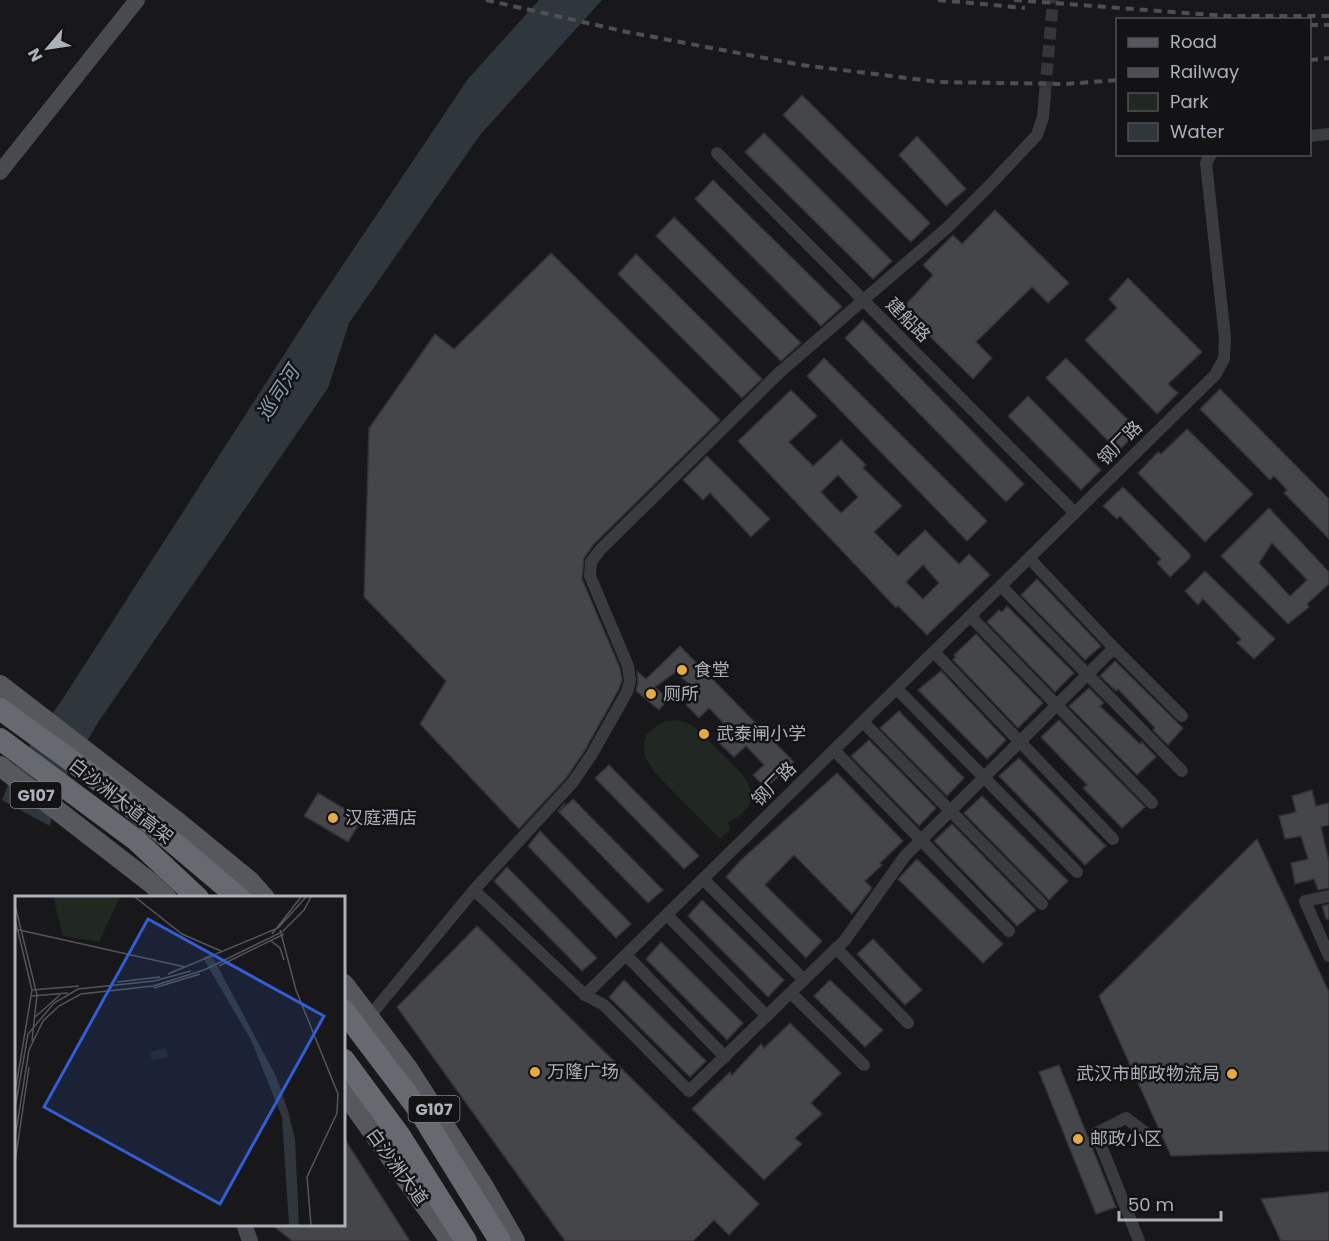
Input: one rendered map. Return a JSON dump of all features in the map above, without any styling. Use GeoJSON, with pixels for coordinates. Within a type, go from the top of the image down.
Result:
{"type":"FeatureCollection","features":[{"type":"Feature","properties":{"kind":"highway","name":"白沙洲大道高架"},"geometry":{"type":"LineString","coordinates":[[0,709],[109,788],[239,896]]}},
{"type":"Feature","properties":{"kind":"highway","name":"白沙洲大道高架"},"geometry":{"type":"LineString","coordinates":[[0,739],[136,840],[197,896]]}},
{"type":"Feature","properties":{"kind":"highway"},"geometry":{"type":"LineString","coordinates":[[345,1012],[419,1110],[500,1241]]}},
{"type":"Feature","properties":{"kind":"highway"},"geometry":{"type":"LineString","coordinates":[[345,1061],[400,1136],[466,1241]]}},
{"type":"Feature","properties":{"kind":"main road"},"geometry":{"type":"LineString","coordinates":[[0,154],[123,0]]}},
{"type":"Feature","properties":{"kind":"main road"},"geometry":{"type":"LineString","coordinates":[[0,172],[137,0]]}},
{"type":"Feature","properties":{"kind":"main road"},"geometry":{"type":"LineString","coordinates":[[0,685],[179,823],[250,881],[264,896]]}},
{"type":"Feature","properties":{"kind":"main road","name":"G107"},"geometry":{"type":"LineString","coordinates":[[0,766],[152,890]]}},
{"type":"Feature","properties":{"kind":"main road"},"geometry":{"type":"LineString","coordinates":[[152,890],[179,823]]}},
{"type":"Feature","properties":{"kind":"main road","name":"G107"},"geometry":{"type":"LineString","coordinates":[[345,985],[407,1067],[484,1187],[515,1241]]}},
{"type":"Feature","properties":{"kind":"main road","name":"白沙洲大道"},"geometry":{"type":"LineString","coordinates":[[345,1093],[450,1241]]}},
{"type":"Feature","properties":{"kind":"main road"},"geometry":{"type":"LineString","coordinates":[[245,1226],[250,1241]]}},
{"type":"Feature","properties":{"kind":"street"},"geometry":{"type":"LineString","coordinates":[[369,1017],[474,890],[573,782],[596,748],[630,681],[628,666],[590,576],[591,562],[600,550],[780,372],[948,227],[1037,135],[1043,117],[1045,93]]}},
{"type":"Feature","properties":{"kind":"street"},"geometry":{"type":"LineString","coordinates":[[1311,136],[1329,134]]}},
{"type":"Feature","properties":{"kind":"street","name":"建船路"},"geometry":{"type":"LineString","coordinates":[[717,153],[1075,513]]}},
{"type":"Feature","properties":{"kind":"street","name":"钢厂路"},"geometry":{"type":"LineString","coordinates":[[585,995],[1215,375],[1224,359],[1225,338],[1206,163],[1210,156]]}},
{"type":"Feature","properties":{"kind":"street"},"geometry":{"type":"LineString","coordinates":[[1029,558],[1182,716]]}},
{"type":"Feature","properties":{"kind":"street"},"geometry":{"type":"LineString","coordinates":[[1001,586],[1086,676],[1182,771]]}},
{"type":"Feature","properties":{"kind":"street"},"geometry":{"type":"LineString","coordinates":[[970,616],[1055,706],[1152,803]]}},
{"type":"Feature","properties":{"kind":"street"},"geometry":{"type":"LineString","coordinates":[[474,890],[585,995],[604,1005],[689,1091],[845,940],[906,856],[1114,648]]}},
{"type":"Feature","properties":{"kind":"street"},"geometry":{"type":"LineString","coordinates":[[934,652],[1113,838]]}},
{"type":"Feature","properties":{"kind":"street"},"geometry":{"type":"LineString","coordinates":[[897,689],[1077,872]]}},
{"type":"Feature","properties":{"kind":"street"},"geometry":{"type":"LineString","coordinates":[[863,722],[1042,904]]}},
{"type":"Feature","properties":{"kind":"street"},"geometry":{"type":"LineString","coordinates":[[834,750],[1009,931]]}},
{"type":"Feature","properties":{"kind":"street"},"geometry":{"type":"LineString","coordinates":[[703,879],[804,980]]}},
{"type":"Feature","properties":{"kind":"street"},"geometry":{"type":"LineString","coordinates":[[1329,896],[1305,901],[1329,956]]}},
{"type":"Feature","properties":{"kind":"street"},"geometry":{"type":"LineString","coordinates":[[667,915],[767,1016]]}},
{"type":"Feature","properties":{"kind":"street"},"geometry":{"type":"LineString","coordinates":[[836,948],[908,1023]]}},
{"type":"Feature","properties":{"kind":"street"},"geometry":{"type":"LineString","coordinates":[[626,955],[725,1057]]}},
{"type":"Feature","properties":{"kind":"street"},"geometry":{"type":"LineString","coordinates":[[791,993],[864,1065]]}},
{"type":"Feature","properties":{"kind":"street"},"geometry":{"type":"LineString","coordinates":[[1139,1241],[1096,1133],[1126,1118],[1150,1136]]}},
{"type":"Feature","properties":{"kind":"green space"},"geometry":{"type":"Polygon","coordinates":[[[680,720],[697,729],[738,770],[750,788],[749,805],[741,814],[727,823],[731,829],[720,839],[655,773],[645,757],[644,741],[647,734],[666,721],[680,720]]]}},
{"type":"Feature","properties":{"kind":"water","name":"巡司河"},"geometry":{"type":"Polygon","coordinates":[[[539,0],[602,0],[480,135],[349,323],[328,388],[99,721],[55,794],[50,826],[2,800],[16,766],[64,697],[316,305],[468,79],[539,0]]]}},
{"type":"Feature","properties":{"kind":"building"},"geometry":{"type":"Polygon","coordinates":[[[802,95],[930,223],[911,242],[783,115],[802,95]]]}},
{"type":"Feature","properties":{"kind":"building"},"geometry":{"type":"Polygon","coordinates":[[[764,133],[892,261],[873,279],[745,152],[764,133]]]}},
{"type":"Feature","properties":{"kind":"building"},"geometry":{"type":"Polygon","coordinates":[[[917,136],[966,189],[946,206],[899,155],[917,136]]]}},
{"type":"Feature","properties":{"kind":"building"},"geometry":{"type":"Polygon","coordinates":[[[713,180],[842,307],[821,326],[695,199],[713,180]]]}},
{"type":"Feature","properties":{"kind":"building"},"geometry":{"type":"Polygon","coordinates":[[[995,210],[1069,283],[1048,303],[1032,287],[976,342],[992,358],[973,379],[902,309],[933,275],[923,265],[953,235],[962,244],[995,210]]]}},
{"type":"Feature","properties":{"kind":"building"},"geometry":{"type":"Polygon","coordinates":[[[674,217],[801,343],[781,361],[656,236],[674,217]]]}},
{"type":"Feature","properties":{"kind":"building"},"geometry":{"type":"Polygon","coordinates":[[[551,253],[720,420],[594,544],[584,558],[582,579],[620,668],[622,680],[585,750],[567,777],[519,829],[420,724],[446,681],[364,597],[369,428],[435,334],[454,349],[551,253]]]}},
{"type":"Feature","properties":{"kind":"building"},"geometry":{"type":"Polygon","coordinates":[[[636,254],[762,379],[742,398],[618,274],[636,254]]]}},
{"type":"Feature","properties":{"kind":"building"},"geometry":{"type":"Polygon","coordinates":[[[1128,278],[1202,352],[1168,384],[1178,393],[1157,414],[1085,340],[1117,308],[1109,299],[1128,278]]]}},
{"type":"Feature","properties":{"kind":"building"},"geometry":{"type":"Polygon","coordinates":[[[863,320],[1024,484],[1006,502],[845,338],[863,320]]]}},
{"type":"Feature","properties":{"kind":"building"},"geometry":{"type":"Polygon","coordinates":[[[824,358],[987,521],[967,541],[807,376],[824,358]]]}},
{"type":"Feature","properties":{"kind":"building"},"geometry":{"type":"Polygon","coordinates":[[[1066,358],[1139,431],[1118,451],[1046,378],[1066,358]]]}},
{"type":"Feature","properties":{"kind":"building"},"geometry":{"type":"Polygon","coordinates":[[[1220,389],[1329,499],[1329,539],[1284,493],[1287,490],[1274,476],[1270,480],[1200,409],[1220,389]]]}},
{"type":"Feature","properties":{"kind":"building"},"geometry":{"type":"Polygon","coordinates":[[[791,390],[817,416],[789,442],[813,466],[841,440],[866,465],[863,468],[902,506],[874,532],[898,556],[925,530],[959,564],[969,554],[990,575],[927,635],[898,606],[896,608],[738,441],[791,390]],[[838,475],[821,492],[841,513],[858,497],[838,475]],[[923,565],[906,582],[923,599],[939,583],[923,565]]]}},
{"type":"Feature","properties":{"kind":"building"},"geometry":{"type":"Polygon","coordinates":[[[1028,396],[1101,470],[1081,490],[1008,416],[1028,396]]]}},
{"type":"Feature","properties":{"kind":"building"},"geometry":{"type":"Polygon","coordinates":[[[1187,429],[1253,494],[1205,542],[1138,473],[1158,452],[1161,454],[1187,429]]]}},
{"type":"Feature","properties":{"kind":"building"},"geometry":{"type":"Polygon","coordinates":[[[707,456],[770,519],[751,537],[710,493],[703,500],[683,480],[707,456]]]}},
{"type":"Feature","properties":{"kind":"building"},"geometry":{"type":"Polygon","coordinates":[[[1123,487],[1190,554],[1190,558],[1170,577],[1157,563],[1161,559],[1120,516],[1117,519],[1103,506],[1123,487]]]}},
{"type":"Feature","properties":{"kind":"building"},"geometry":{"type":"Polygon","coordinates":[[[1269,508],[1329,572],[1329,584],[1307,604],[1309,607],[1288,624],[1221,556],[1269,508]],[[1272,543],[1259,563],[1290,596],[1307,580],[1272,543]]]}},
{"type":"Feature","properties":{"kind":"building"},"geometry":{"type":"Polygon","coordinates":[[[1205,571],[1275,639],[1254,659],[1237,643],[1241,639],[1203,599],[1198,605],[1185,591],[1205,571]]]}},
{"type":"Feature","properties":{"kind":"building"},"geometry":{"type":"Polygon","coordinates":[[[1037,579],[1101,646],[1085,660],[1021,595],[1037,579]]]}},
{"type":"Feature","properties":{"kind":"building"},"geometry":{"type":"Polygon","coordinates":[[[1007,606],[1074,673],[1055,692],[987,622],[999,610],[1002,612],[1007,606]]]}},
{"type":"Feature","properties":{"kind":"building"},"geometry":{"type":"Polygon","coordinates":[[[976,634],[1043,703],[1018,728],[953,660],[956,657],[954,655],[976,634]]]}},
{"type":"Feature","properties":{"kind":"building"},"geometry":{"type":"Polygon","coordinates":[[[680,646],[794,762],[766,788],[753,775],[764,765],[746,746],[734,757],[719,743],[732,732],[709,708],[699,718],[686,705],[698,693],[676,672],[655,687],[668,699],[659,710],[636,691],[637,671],[646,679],[680,646]]]}},
{"type":"Feature","properties":{"kind":"building"},"geometry":{"type":"Polygon","coordinates":[[[1115,661],[1183,728],[1168,745],[1118,689],[1116,691],[1100,676],[1115,661]]]}},
{"type":"Feature","properties":{"kind":"building"},"geometry":{"type":"Polygon","coordinates":[[[941,671],[1006,740],[987,759],[918,690],[941,671]]]}},
{"type":"Feature","properties":{"kind":"building"},"geometry":{"type":"Polygon","coordinates":[[[1089,688],[1104,703],[1100,706],[1156,757],[1137,775],[1069,706],[1089,688]]]}},
{"type":"Feature","properties":{"kind":"building"},"geometry":{"type":"Polygon","coordinates":[[[899,711],[964,778],[947,796],[880,728],[899,711]]]}},
{"type":"Feature","properties":{"kind":"building"},"geometry":{"type":"Polygon","coordinates":[[[1059,720],[1145,807],[1122,828],[1083,788],[1087,785],[1041,737],[1059,720]]]}},
{"type":"Feature","properties":{"kind":"building"},"geometry":{"type":"Polygon","coordinates":[[[869,740],[936,808],[919,826],[851,756],[869,740]]]}},
{"type":"Feature","properties":{"kind":"building"},"geometry":{"type":"Polygon","coordinates":[[[1019,758],[1106,846],[1085,865],[999,776],[1019,758]]]}},
{"type":"Feature","properties":{"kind":"building"},"geometry":{"type":"Polygon","coordinates":[[[609,765],[699,856],[684,869],[595,778],[609,765]]]}},
{"type":"Feature","properties":{"kind":"building"},"geometry":{"type":"Polygon","coordinates":[[[837,773],[903,841],[865,881],[872,888],[852,914],[794,855],[765,885],[822,941],[806,958],[726,877],[740,861],[837,773]]]}},
{"type":"Feature","properties":{"kind":"building"},"geometry":{"type":"Polygon","coordinates":[[[1312,790],[1316,806],[1329,803],[1329,825],[1321,827],[1329,861],[1329,888],[1318,890],[1314,879],[1295,884],[1291,863],[1308,859],[1301,836],[1285,839],[1279,816],[1296,812],[1292,796],[1312,790]]]}},
{"type":"Feature","properties":{"kind":"building","name":"汉庭酒店"},"geometry":{"type":"Polygon","coordinates":[[[318,793],[362,819],[348,842],[304,816],[318,793]]]}},
{"type":"Feature","properties":{"kind":"building"},"geometry":{"type":"Polygon","coordinates":[[[982,796],[1068,881],[1049,900],[964,813],[982,796]]]}},
{"type":"Feature","properties":{"kind":"building"},"geometry":{"type":"Polygon","coordinates":[[[573,799],[663,890],[648,903],[558,811],[565,803],[560,811],[573,799]]]}},
{"type":"Feature","properties":{"kind":"building"},"geometry":{"type":"Polygon","coordinates":[[[952,824],[1036,910],[1017,926],[934,841],[952,824]]]}},
{"type":"Feature","properties":{"kind":"building"},"geometry":{"type":"Polygon","coordinates":[[[540,831],[631,924],[616,938],[528,846],[540,831]]]}},
{"type":"Feature","properties":{"kind":"building","name":"武汉市邮政物流局"},"geometry":{"type":"Polygon","coordinates":[[[1257,839],[1329,992],[1329,1151],[1171,1156],[1099,996],[1257,839]]]}},
{"type":"Feature","properties":{"kind":"building"},"geometry":{"type":"Polygon","coordinates":[[[917,859],[1003,944],[983,963],[898,879],[917,859]]]}},
{"type":"Feature","properties":{"kind":"building"},"geometry":{"type":"Polygon","coordinates":[[[507,867],[597,958],[582,971],[494,881],[507,867]]]}},
{"type":"Feature","properties":{"kind":"building"},"geometry":{"type":"Polygon","coordinates":[[[702,900],[784,980],[768,997],[688,916],[702,900]]]}},
{"type":"Feature","properties":{"kind":"building"},"geometry":{"type":"Polygon","coordinates":[[[1329,904],[1329,919],[1326,919],[1322,906],[1329,904]]]}},
{"type":"Feature","properties":{"kind":"building","name":"万隆广场"},"geometry":{"type":"Polygon","coordinates":[[[477,926],[759,1204],[729,1235],[714,1220],[693,1241],[565,1241],[397,1007],[477,926]]]}},
{"type":"Feature","properties":{"kind":"building"},"geometry":{"type":"Polygon","coordinates":[[[873,939],[922,990],[905,1005],[857,954],[873,939]]]}},
{"type":"Feature","properties":{"kind":"building"},"geometry":{"type":"Polygon","coordinates":[[[661,942],[743,1023],[727,1040],[646,959],[661,942]]]}},
{"type":"Feature","properties":{"kind":"building"},"geometry":{"type":"Polygon","coordinates":[[[624,980],[706,1061],[690,1077],[609,997],[624,980]]]}},
{"type":"Feature","properties":{"kind":"building"},"geometry":{"type":"Polygon","coordinates":[[[830,980],[883,1030],[865,1047],[814,996],[830,980]]]}},
{"type":"Feature","properties":{"kind":"building"},"geometry":{"type":"Polygon","coordinates":[[[790,1023],[841,1073],[811,1103],[822,1114],[795,1138],[802,1144],[764,1180],[692,1109],[730,1072],[732,1075],[761,1044],[764,1048],[790,1023]]]}},
{"type":"Feature","properties":{"kind":"building","name":"邮政小区"},"geometry":{"type":"Polygon","coordinates":[[[1059,1065],[1116,1207],[1096,1214],[1039,1072],[1059,1065]]]}},
{"type":"Feature","properties":{"kind":"building"},"geometry":{"type":"Polygon","coordinates":[[[345,1140],[410,1241],[292,1241],[273,1226],[345,1226],[345,1140]]]}},
{"type":"Feature","properties":{"kind":"building"},"geometry":{"type":"Polygon","coordinates":[[[1329,1192],[1329,1241],[1281,1241],[1261,1199],[1329,1192]]]}},
{"type":"Feature","properties":{"kind":"tunnel"},"geometry":{"type":"LineString","coordinates":[[1045,93],[1053,0]]}},
{"type":"Feature","properties":{"kind":"railway"},"geometry":{"type":"LineString","coordinates":[[486,0],[627,32],[802,65],[938,82],[1066,84],[1116,80]]}},
{"type":"Feature","properties":{"kind":"railway"},"geometry":{"type":"LineString","coordinates":[[938,0],[1025,8]]}},
{"type":"Feature","properties":{"kind":"railway"},"geometry":{"type":"LineString","coordinates":[[1014,0],[1226,16],[1329,16]]}},
{"type":"Feature","properties":{"kind":"railway"},"geometry":{"type":"LineString","coordinates":[[1311,25],[1329,25]]}},
{"type":"Feature","properties":{"kind":"railway"},"geometry":{"type":"LineString","coordinates":[[1311,60],[1329,58]]}},
{"type":"Feature","properties":{"kind":"place","name":"食堂"},"geometry":{"type":"Point","coordinates":[682,670]}},
{"type":"Feature","properties":{"kind":"place","name":"厕所"},"geometry":{"type":"Point","coordinates":[651,694]}},
{"type":"Feature","properties":{"kind":"place","name":"武泰闸小学"},"geometry":{"type":"Point","coordinates":[704,734]}},
{"type":"Feature","properties":{"kind":"place","name":"汉庭酒店"},"geometry":{"type":"Point","coordinates":[333,818]}},
{"type":"Feature","properties":{"kind":"place","name":"万隆广场"},"geometry":{"type":"Point","coordinates":[535,1072]}},
{"type":"Feature","properties":{"kind":"place","name":"武汉市邮政物流局"},"geometry":{"type":"Point","coordinates":[1232,1074]}},
{"type":"Feature","properties":{"kind":"place","name":"邮政小区"},"geometry":{"type":"Point","coordinates":[1078,1139]}}]}
